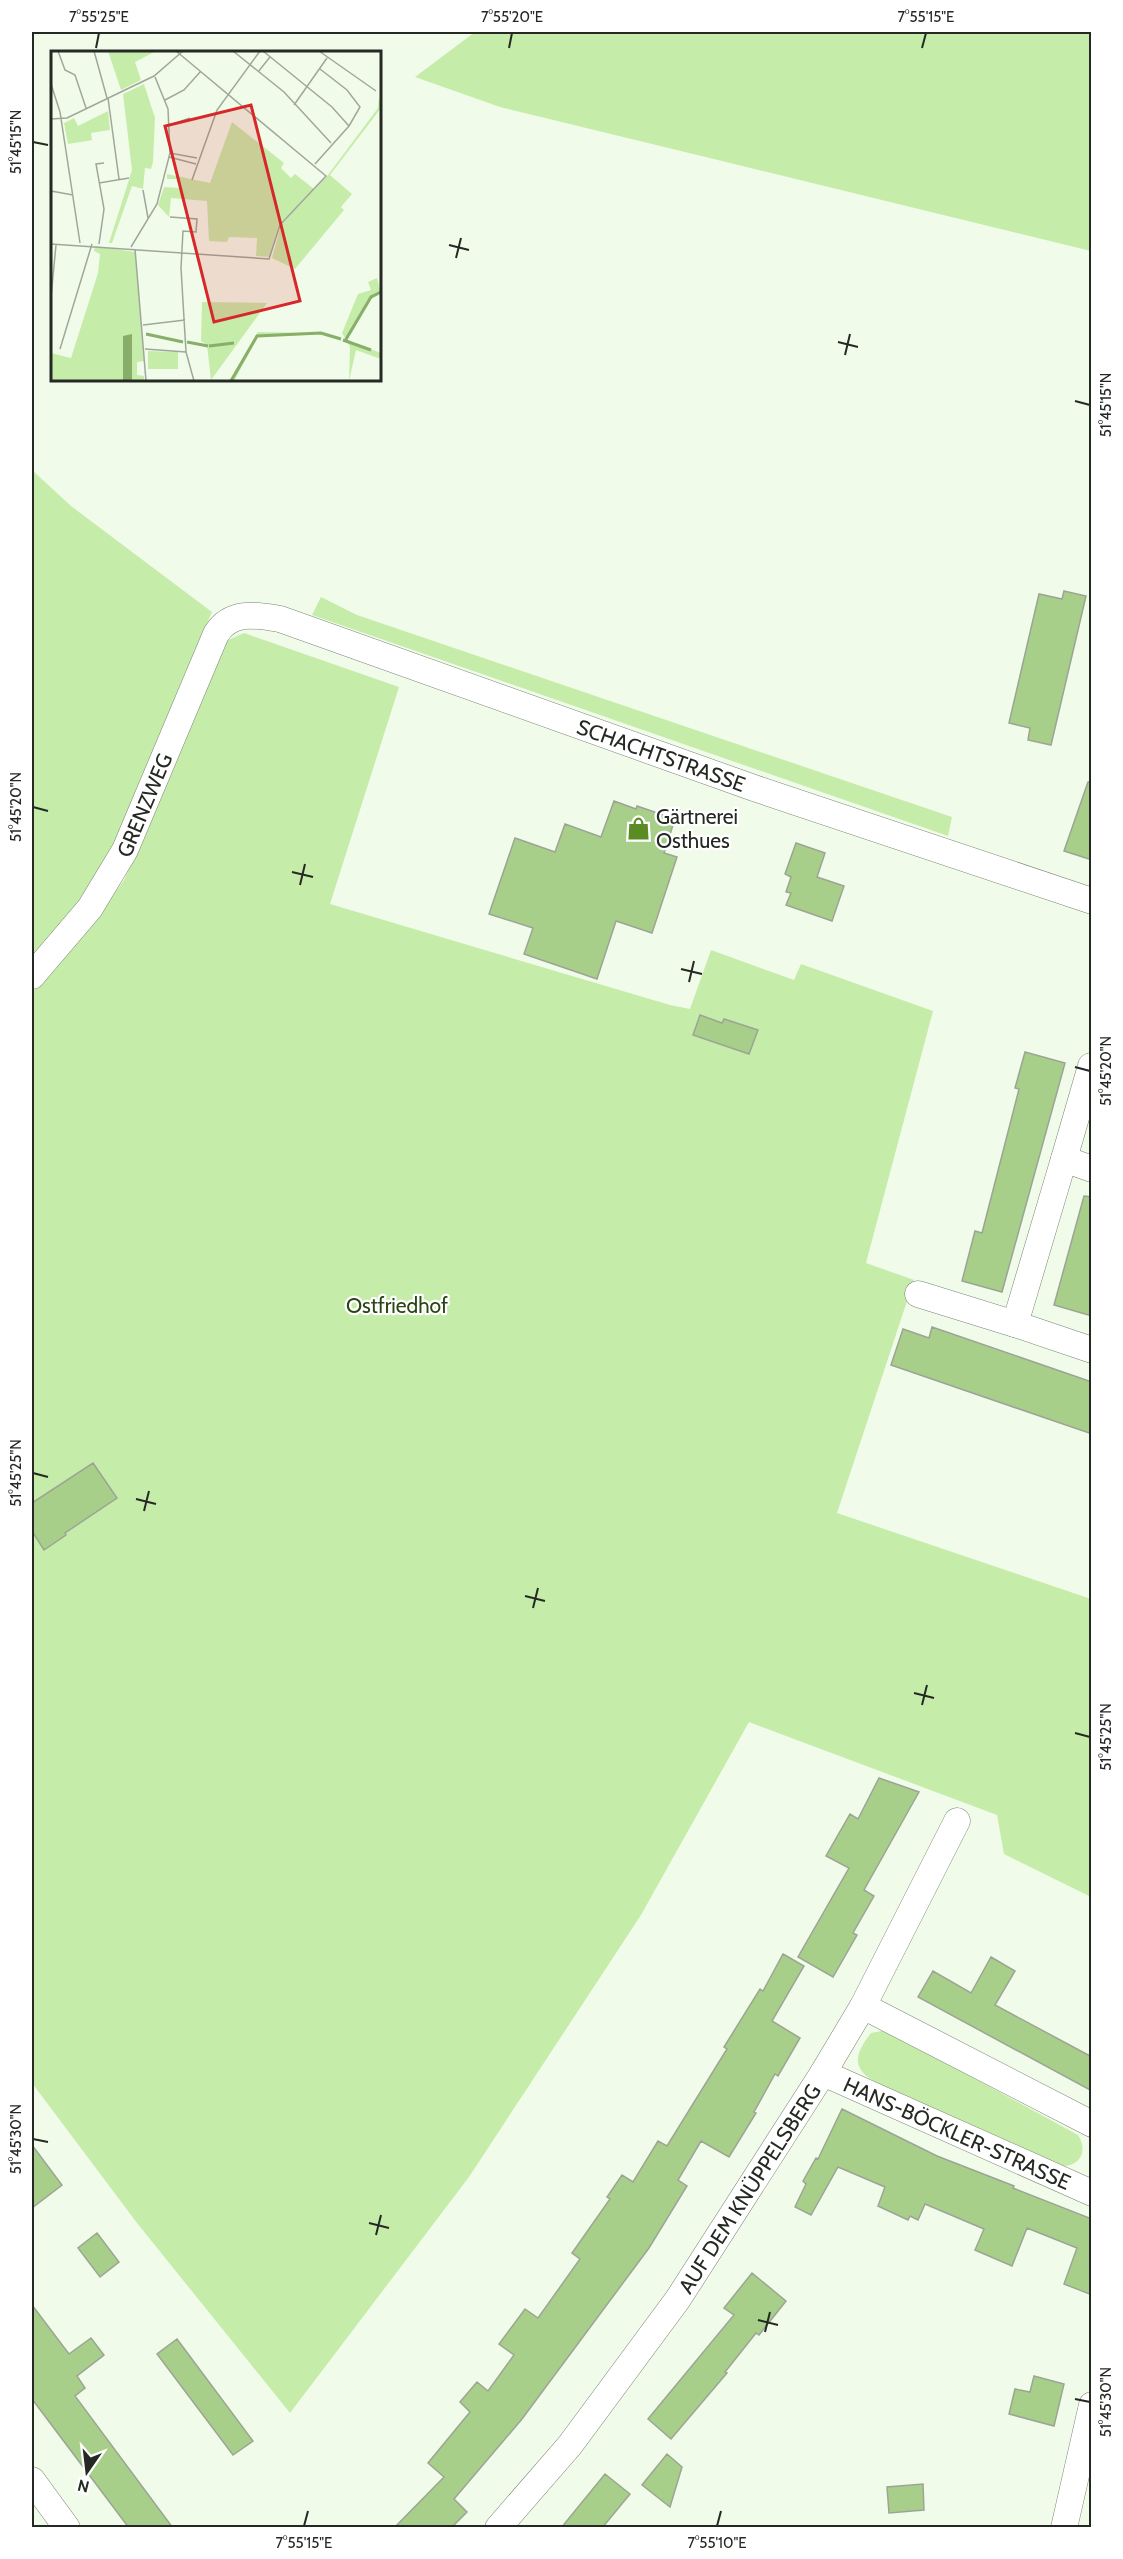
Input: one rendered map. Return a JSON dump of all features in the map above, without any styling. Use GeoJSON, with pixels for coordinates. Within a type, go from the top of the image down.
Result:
{"type":"FeatureCollection","features":[{"type":"Feature","properties":{"kind":"street","name":"SCHACHTSTRASSE"},"geometry":{"type":"LineString","coordinates":[[230,619],[252,615],[280,619],[754,788],[1092,901]]}},
{"type":"Feature","properties":{"kind":"street","name":"GRENZWEG"},"geometry":{"type":"LineString","coordinates":[[32,976],[90,908],[117,866],[136,828],[216,634],[222,624],[230,619]]}},
{"type":"Feature","properties":{"kind":"street"},"geometry":{"type":"LineString","coordinates":[[1015,1324],[1091,1066]]}},
{"type":"Feature","properties":{"kind":"street"},"geometry":{"type":"LineString","coordinates":[[1064,1159],[1092,1168]]}},
{"type":"Feature","properties":{"kind":"street"},"geometry":{"type":"LineString","coordinates":[[918,1294],[1092,1350]]}},
{"type":"Feature","properties":{"kind":"street","name":"AUF DEM KNÜPPELSBERG"},"geometry":{"type":"LineString","coordinates":[[498,2528],[570,2445],[678,2299],[823,2073],[863,2006],[957,1821]]}},
{"type":"Feature","properties":{"kind":"street"},"geometry":{"type":"LineString","coordinates":[[863,2006],[1092,2124]]}},
{"type":"Feature","properties":{"kind":"street","name":"HANS-BÖCKLER-STRASSE"},"geometry":{"type":"LineString","coordinates":[[823,2073],[1092,2193]]}},
{"type":"Feature","properties":{"kind":"street"},"geometry":{"type":"LineString","coordinates":[[1064,2528],[1092,2405]]}},
{"type":"Feature","properties":{"kind":"street"},"geometry":{"type":"LineString","coordinates":[[32,2480],[67,2528]]}},
{"type":"Feature","properties":{"kind":"green space"},"geometry":{"type":"Polygon","coordinates":[[[475,32],[1091,32],[1091,251],[500,107],[415,77],[475,32]]]}},
{"type":"Feature","properties":{"kind":"green space"},"geometry":{"type":"Polygon","coordinates":[[[32,470],[71,506],[212,612],[182,680],[126,824],[80,902],[32,961],[32,470]]]}},
{"type":"Feature","properties":{"kind":"green space"},"geometry":{"type":"Polygon","coordinates":[[[321,597],[357,615],[952,817],[948,836],[312,615],[321,597]]]}},
{"type":"Feature","properties":{"kind":"green space","name":"Ostfriedhof"},"geometry":{"type":"Polygon","coordinates":[[[244,633],[399,687],[330,904],[690,1009],[711,950],[794,980],[801,964],[933,1011],[866,1263],[914,1280],[837,1513],[1091,1599],[1091,1897],[1004,1854],[997,1815],[749,1722],[641,1915],[469,2177],[290,2413],[137,2223],[32,2083],[32,993],[99,915],[124,880],[146,833],[218,656],[228,640],[244,633]]]}},
{"type":"Feature","properties":{"kind":"green space"},"geometry":{"type":"Polygon","coordinates":[[[886,2030],[1078,2135],[1082,2146],[1081,2156],[1074,2163],[1062,2166],[948,2118],[872,2080],[865,2075],[858,2064],[859,2052],[871,2033],[886,2030]]]}},
{"type":"Feature","properties":{"kind":"building"},"geometry":{"type":"Polygon","coordinates":[[[1064,591],[1086,596],[1051,745],[1028,740],[1030,728],[1009,723],[1039,594],[1062,599],[1064,591]]]}},
{"type":"Feature","properties":{"kind":"building"},"geometry":{"type":"Polygon","coordinates":[[[1088,782],[1092,782],[1092,860],[1064,851],[1088,782]]]}},
{"type":"Feature","properties":{"kind":"building"},"geometry":{"type":"Polygon","coordinates":[[[614,801],[675,819],[664,853],[677,857],[652,933],[616,921],[597,979],[524,954],[533,928],[489,914],[515,838],[555,852],[565,824],[601,837],[614,801]]]}},
{"type":"Feature","properties":{"kind":"building"},"geometry":{"type":"Polygon","coordinates":[[[796,843],[825,853],[817,877],[844,886],[832,921],[786,905],[791,893],[786,892],[791,877],[785,874],[796,843]]]}},
{"type":"Feature","properties":{"kind":"building"},"geometry":{"type":"Polygon","coordinates":[[[700,1015],[722,1023],[724,1019],[758,1030],[749,1054],[693,1035],[700,1015]]]}},
{"type":"Feature","properties":{"kind":"building"},"geometry":{"type":"Polygon","coordinates":[[[1025,1052],[1065,1063],[1002,1292],[962,1281],[975,1231],[982,1233],[1019,1089],[1015,1088],[1025,1052]]]}},
{"type":"Feature","properties":{"kind":"building"},"geometry":{"type":"Polygon","coordinates":[[[1084,1196],[1092,1197],[1092,1316],[1054,1305],[1084,1196]]]}},
{"type":"Feature","properties":{"kind":"building"},"geometry":{"type":"Polygon","coordinates":[[[932,1327],[1092,1382],[1092,1434],[891,1365],[903,1329],[929,1338],[932,1327]]]}},
{"type":"Feature","properties":{"kind":"building"},"geometry":{"type":"Polygon","coordinates":[[[93,1463],[117,1498],[44,1550],[32,1531],[32,1503],[93,1463]]]}},
{"type":"Feature","properties":{"kind":"building"},"geometry":{"type":"Polygon","coordinates":[[[879,1778],[919,1792],[864,1890],[874,1896],[853,1933],[857,1935],[833,1977],[798,1957],[849,1868],[826,1856],[850,1814],[858,1819],[879,1778]]]}},
{"type":"Feature","properties":{"kind":"building"},"geometry":{"type":"Polygon","coordinates":[[[783,1954],[804,1966],[772,2021],[800,2038],[778,2076],[775,2074],[754,2112],[756,2113],[729,2157],[701,2141],[678,2180],[687,2186],[649,2248],[522,2419],[454,2499],[467,2512],[451,2528],[394,2528],[444,2477],[428,2463],[470,2412],[460,2402],[477,2382],[488,2391],[514,2355],[499,2344],[525,2309],[538,2318],[580,2259],[572,2253],[610,2199],[607,2197],[622,2175],[633,2182],[658,2141],[667,2146],[727,2049],[724,2047],[760,1989],[763,1991],[783,1954]]]}},
{"type":"Feature","properties":{"kind":"building"},"geometry":{"type":"Polygon","coordinates":[[[991,1957],[1015,1971],[995,2005],[1092,2057],[1092,2091],[918,1997],[933,1971],[971,1993],[991,1957]]]}},
{"type":"Feature","properties":{"kind":"building"},"geometry":{"type":"Polygon","coordinates":[[[842,2109],[937,2156],[1089,2218],[1092,2216],[1092,2295],[1064,2284],[1077,2248],[1027,2228],[1012,2266],[975,2250],[984,2229],[925,2204],[918,2220],[910,2216],[908,2220],[878,2206],[885,2187],[838,2167],[811,2215],[795,2207],[806,2184],[803,2181],[816,2158],[818,2159],[842,2109]]]}},
{"type":"Feature","properties":{"kind":"building"},"geometry":{"type":"Polygon","coordinates":[[[32,2145],[62,2185],[32,2208],[32,2145]]]}},
{"type":"Feature","properties":{"kind":"building"},"geometry":{"type":"Polygon","coordinates":[[[97,2233],[119,2262],[100,2277],[78,2248],[97,2233]]]}},
{"type":"Feature","properties":{"kind":"building"},"geometry":{"type":"Polygon","coordinates":[[[752,2273],[786,2301],[759,2335],[756,2333],[725,2372],[727,2373],[671,2439],[648,2419],[734,2315],[724,2308],[752,2273]]]}},
{"type":"Feature","properties":{"kind":"building"},"geometry":{"type":"Polygon","coordinates":[[[32,2305],[69,2354],[91,2338],[104,2355],[77,2376],[85,2388],[75,2396],[173,2528],[129,2528],[32,2399],[32,2305]]]}},
{"type":"Feature","properties":{"kind":"building"},"geometry":{"type":"Polygon","coordinates":[[[177,2339],[253,2441],[233,2455],[157,2354],[177,2339]]]}},
{"type":"Feature","properties":{"kind":"building"},"geometry":{"type":"Polygon","coordinates":[[[1034,2376],[1064,2384],[1054,2426],[1009,2414],[1015,2389],[1030,2392],[1034,2376]]]}},
{"type":"Feature","properties":{"kind":"building"},"geometry":{"type":"Polygon","coordinates":[[[667,2454],[682,2467],[670,2507],[642,2485],[667,2454]]]}},
{"type":"Feature","properties":{"kind":"building"},"geometry":{"type":"Polygon","coordinates":[[[605,2474],[630,2494],[602,2528],[561,2528],[605,2474]]]}},
{"type":"Feature","properties":{"kind":"building"},"geometry":{"type":"Polygon","coordinates":[[[923,2484],[924,2510],[889,2513],[887,2487],[923,2484]]]}},
{"type":"Feature","properties":{"kind":"place","name":"Gärtnerei Osthues"},"geometry":{"type":"Point","coordinates":[638,828]}}]}
